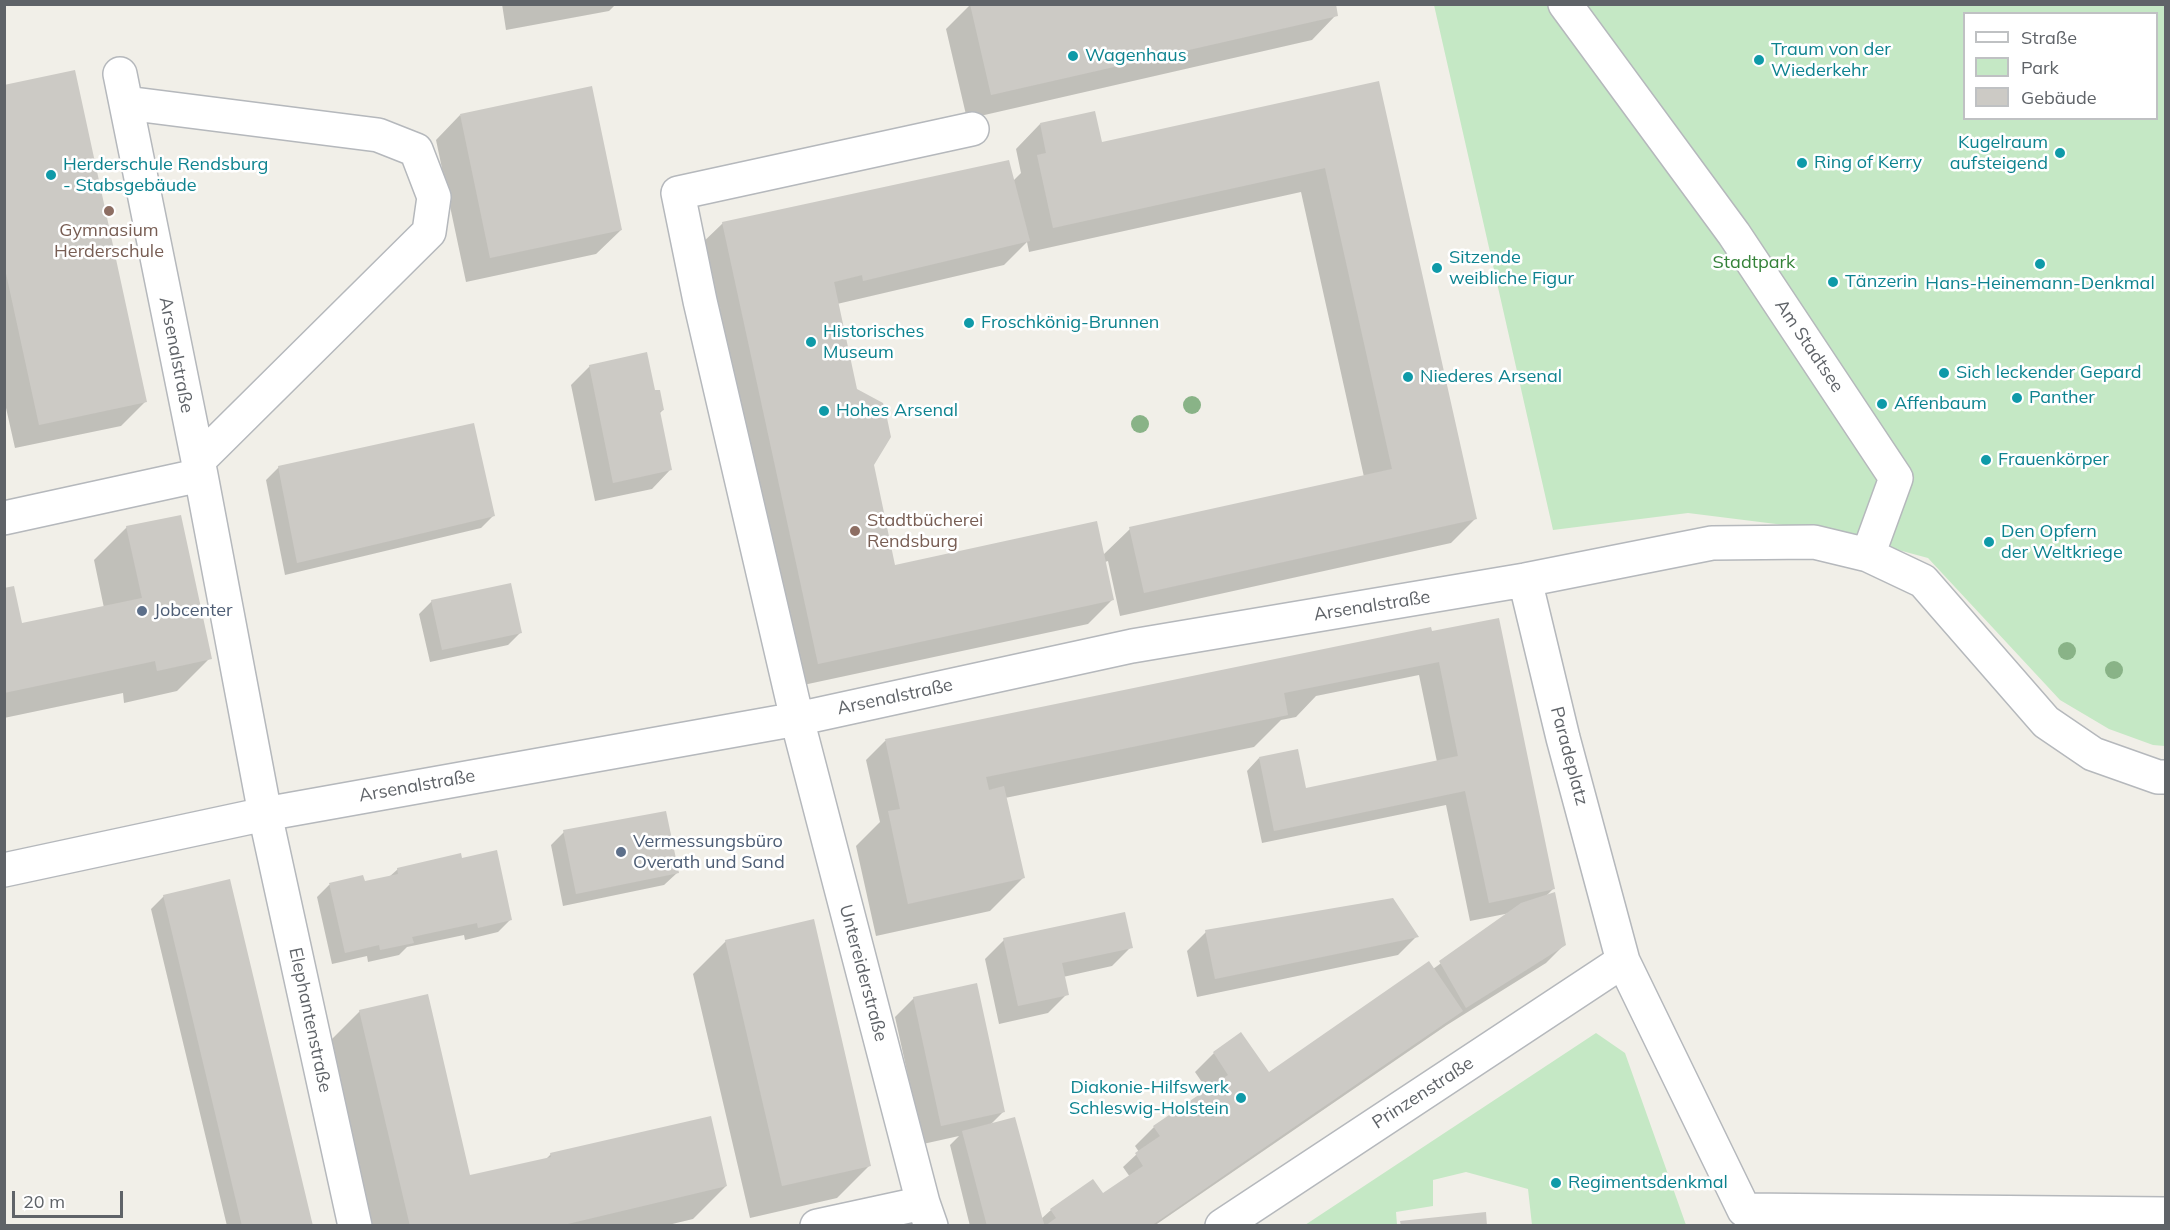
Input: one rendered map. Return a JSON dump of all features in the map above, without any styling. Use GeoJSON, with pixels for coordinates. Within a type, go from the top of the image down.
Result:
{"type":"FeatureCollection","features":[{"type":"Feature","properties":{"kind":"street","name":"Am Stadtsee"},"geometry":{"type":"LineString","coordinates":[[1565,4],[1734,234],[1896,478],[1868,555]]}},
{"type":"Feature","properties":{"kind":"street","name":"Arsenalstraße"},"geometry":{"type":"LineString","coordinates":[[199,468],[429,232],[434,197],[416,150],[378,135],[123,88],[265,814]]}},
{"type":"Feature","properties":{"kind":"street","name":"Untereiderstraße"},"geometry":{"type":"LineString","coordinates":[[927,1214],[797,719],[700,301],[678,193],[972,129]]}},
{"type":"Feature","properties":{"kind":"street"},"geometry":{"type":"LineString","coordinates":[[4,519],[199,468]]}},
{"type":"Feature","properties":{"kind":"street"},"geometry":{"type":"LineString","coordinates":[[1525,580],[1712,543],[1814,542],[1868,555],[1923,581],[2046,722],[2093,754],[2158,777],[2166,777]]}},
{"type":"Feature","properties":{"kind":"street","name":"Arsenalstraße"},"geometry":{"type":"LineString","coordinates":[[4,870],[265,814],[669,740],[797,719],[1132,646],[1525,580]]}},
{"type":"Feature","properties":{"kind":"street","name":"Paradeplatz"},"geometry":{"type":"LineString","coordinates":[[1525,580],[1563,738],[1623,961],[1742,1218],[2163,1218]]}},
{"type":"Feature","properties":{"kind":"street","name":"Elephantenstraße"},"geometry":{"type":"LineString","coordinates":[[265,814],[355,1226]]}},
{"type":"Feature","properties":{"kind":"street","name":"Prinzenstraße"},"geometry":{"type":"LineString","coordinates":[[1222,1226],[1623,961]]}},
{"type":"Feature","properties":{"kind":"street"},"geometry":{"type":"LineString","coordinates":[[817,1226],[927,1214]]}},
{"type":"Feature","properties":{"kind":"green space","name":"Stadtpark"},"geometry":{"type":"Polygon","coordinates":[[[1434,5],[2165,5],[2165,746],[2153,745],[2109,729],[2060,700],[1928,558],[1824,530],[1688,513],[1553,530],[1434,5]]]}},
{"type":"Feature","properties":{"kind":"green space"},"geometry":{"type":"Polygon","coordinates":[[[1596,1033],[1625,1053],[1686,1225],[1532,1225],[1528,1189],[1466,1172],[1433,1180],[1433,1206],[1396,1212],[1397,1225],[1305,1225],[1596,1033]]]}},
{"type":"Feature","properties":{"kind":"building","name":"Wagenhaus"},"geometry":{"type":"Polygon","coordinates":[[[970,4],[1336,4],[1338,16],[991,95],[970,4]]]}},
{"type":"Feature","properties":{"kind":"building","name":"Herderschule Rendsburg - Stabsgebäude"},"geometry":{"type":"Polygon","coordinates":[[[75,70],[147,402],[39,425],[4,264],[4,85],[75,70]]]}},
{"type":"Feature","properties":{"kind":"building","name":"Niederes Arsenal"},"geometry":{"type":"Polygon","coordinates":[[[1379,81],[1477,519],[1144,593],[1129,527],[1392,469],[1325,168],[1053,228],[1037,155],[1046,153],[1040,123],[1095,111],[1102,142],[1379,81]]]}},
{"type":"Feature","properties":{"kind":"building"},"geometry":{"type":"Polygon","coordinates":[[[592,86],[622,230],[490,258],[460,114],[592,86]]]}},
{"type":"Feature","properties":{"kind":"building","name":"Hohes Arsenal"},"geometry":{"type":"Polygon","coordinates":[[[1009,160],[1030,241],[863,281],[862,275],[834,282],[857,389],[883,403],[887,418],[891,437],[874,465],[895,565],[1097,521],[1114,600],[818,664],[722,222],[1009,160]]]}},
{"type":"Feature","properties":{"kind":"building"},"geometry":{"type":"Polygon","coordinates":[[[647,352],[655,390],[660,390],[664,410],[660,411],[672,470],[613,483],[589,365],[647,352]]]}},
{"type":"Feature","properties":{"kind":"building"},"geometry":{"type":"Polygon","coordinates":[[[474,423],[495,516],[297,563],[278,466],[474,423]]]}},
{"type":"Feature","properties":{"kind":"building","name":"Jobcenter"},"geometry":{"type":"Polygon","coordinates":[[[181,515],[212,659],[157,671],[155,661],[4,693],[4,588],[14,586],[22,623],[142,598],[126,526],[181,515]]]}},
{"type":"Feature","properties":{"kind":"building"},"geometry":{"type":"Polygon","coordinates":[[[511,583],[522,633],[442,650],[431,600],[511,583]]]}},
{"type":"Feature","properties":{"kind":"building"},"geometry":{"type":"Polygon","coordinates":[[[1499,618],[1555,889],[1489,903],[1465,791],[1274,831],[1259,757],[1298,749],[1306,788],[1458,756],[1439,662],[1284,693],[1288,715],[986,777],[989,790],[1004,786],[1025,878],[908,904],[888,811],[900,809],[885,739],[1431,627],[1432,631],[1499,618]]]}},
{"type":"Feature","properties":{"kind":"building","name":"Vermessungsbüro Overath und Sand"},"geometry":{"type":"Polygon","coordinates":[[[666,811],[679,873],[576,894],[563,830],[666,811]]]}},
{"type":"Feature","properties":{"kind":"building"},"geometry":{"type":"Polygon","coordinates":[[[497,850],[512,920],[478,928],[477,923],[412,937],[414,943],[380,950],[379,945],[345,953],[329,883],[363,875],[365,881],[398,874],[397,868],[461,853],[462,858],[497,850]]]}},
{"type":"Feature","properties":{"kind":"building"},"geometry":{"type":"Polygon","coordinates":[[[230,879],[313,1226],[242,1226],[163,895],[230,879]]]}},
{"type":"Feature","properties":{"kind":"building"},"geometry":{"type":"Polygon","coordinates":[[[1555,892],[1566,945],[1466,1008],[1439,961],[1521,903],[1555,892]]]}},
{"type":"Feature","properties":{"kind":"building"},"geometry":{"type":"Polygon","coordinates":[[[1393,898],[1419,937],[1215,979],[1205,930],[1393,898]]]}},
{"type":"Feature","properties":{"kind":"building"},"geometry":{"type":"Polygon","coordinates":[[[1125,912],[1133,948],[1062,963],[1069,995],[1018,1006],[1003,938],[1125,912]]]}},
{"type":"Feature","properties":{"kind":"building"},"geometry":{"type":"Polygon","coordinates":[[[814,919],[871,1166],[782,1186],[725,940],[814,919]]]}},
{"type":"Feature","properties":{"kind":"building"},"geometry":{"type":"Polygon","coordinates":[[[1429,961],[1463,1011],[1151,1226],[1045,1226],[1056,1218],[1050,1209],[1093,1179],[1103,1193],[1143,1166],[1135,1153],[1160,1136],[1153,1126],[1228,1075],[1213,1052],[1241,1032],[1269,1072],[1429,961]]]}},
{"type":"Feature","properties":{"kind":"building"},"geometry":{"type":"Polygon","coordinates":[[[977,983],[1005,1112],[941,1126],[913,997],[977,983]]]}},
{"type":"Feature","properties":{"kind":"building"},"geometry":{"type":"Polygon","coordinates":[[[428,994],[470,1175],[551,1157],[550,1153],[711,1116],[727,1186],[559,1226],[410,1226],[359,1010],[428,994]]]}},
{"type":"Feature","properties":{"kind":"building"},"geometry":{"type":"Polygon","coordinates":[[[1015,1117],[1044,1224],[987,1226],[962,1131],[1015,1117]]]}},
{"type":"Feature","properties":{"kind":"building"},"geometry":{"type":"Polygon","coordinates":[[[1486,1212],[1487,1226],[1401,1226],[1400,1221],[1486,1212]]]}},
{"type":"Feature","properties":{"kind":"place","name":"Wagenhaus"},"geometry":{"type":"Point","coordinates":[1073,56]}},
{"type":"Feature","properties":{"kind":"place","name":"Traum von der Wiederkehr"},"geometry":{"type":"Point","coordinates":[1759,60]}},
{"type":"Feature","properties":{"kind":"place","name":"Kugelraum aufsteigend"},"geometry":{"type":"Point","coordinates":[2060,153]}},
{"type":"Feature","properties":{"kind":"place","name":"Ring of Kerry"},"geometry":{"type":"Point","coordinates":[1802,163]}},
{"type":"Feature","properties":{"kind":"place","name":"Herderschule Rendsburg - Stabsgebäude"},"geometry":{"type":"Point","coordinates":[51,175]}},
{"type":"Feature","properties":{"kind":"place","name":"Gymnasium Herderschule"},"geometry":{"type":"Point","coordinates":[109,211]}},
{"type":"Feature","properties":{"kind":"place","name":"Hans-Heinemann-Denkmal"},"geometry":{"type":"Point","coordinates":[2040,264]}},
{"type":"Feature","properties":{"kind":"place","name":"Sitzende weibliche Figur"},"geometry":{"type":"Point","coordinates":[1437,268]}},
{"type":"Feature","properties":{"kind":"place","name":"Tänzerin"},"geometry":{"type":"Point","coordinates":[1833,282]}},
{"type":"Feature","properties":{"kind":"place","name":"Froschkönig-Brunnen"},"geometry":{"type":"Point","coordinates":[969,323]}},
{"type":"Feature","properties":{"kind":"place","name":"Historisches Museum"},"geometry":{"type":"Point","coordinates":[811,342]}},
{"type":"Feature","properties":{"kind":"place","name":"Sich leckender Gepard"},"geometry":{"type":"Point","coordinates":[1944,373]}},
{"type":"Feature","properties":{"kind":"place","name":"Niederes Arsenal"},"geometry":{"type":"Point","coordinates":[1408,377]}},
{"type":"Feature","properties":{"kind":"place","name":"Panther"},"geometry":{"type":"Point","coordinates":[2017,398]}},
{"type":"Feature","properties":{"kind":"place","name":"Affenbaum"},"geometry":{"type":"Point","coordinates":[1882,404]}},
{"type":"Feature","properties":{"kind":"place","name":"Hohes Arsenal"},"geometry":{"type":"Point","coordinates":[824,411]}},
{"type":"Feature","properties":{"kind":"place","name":"Frauenkörper"},"geometry":{"type":"Point","coordinates":[1986,460]}},
{"type":"Feature","properties":{"kind":"place","name":"Stadtbücherei Rendsburg"},"geometry":{"type":"Point","coordinates":[855,531]}},
{"type":"Feature","properties":{"kind":"place","name":"Den Opfern der Weltkriege"},"geometry":{"type":"Point","coordinates":[1989,542]}},
{"type":"Feature","properties":{"kind":"place","name":"Jobcenter"},"geometry":{"type":"Point","coordinates":[142,611]}},
{"type":"Feature","properties":{"kind":"place","name":"Vermessungsbüro Overath und Sand"},"geometry":{"type":"Point","coordinates":[621,852]}},
{"type":"Feature","properties":{"kind":"place","name":"Diakonie-Hilfswerk Schleswig-Holstein"},"geometry":{"type":"Point","coordinates":[1241,1098]}},
{"type":"Feature","properties":{"kind":"place","name":"Regimentsdenkmal"},"geometry":{"type":"Point","coordinates":[1556,1183]}}]}
